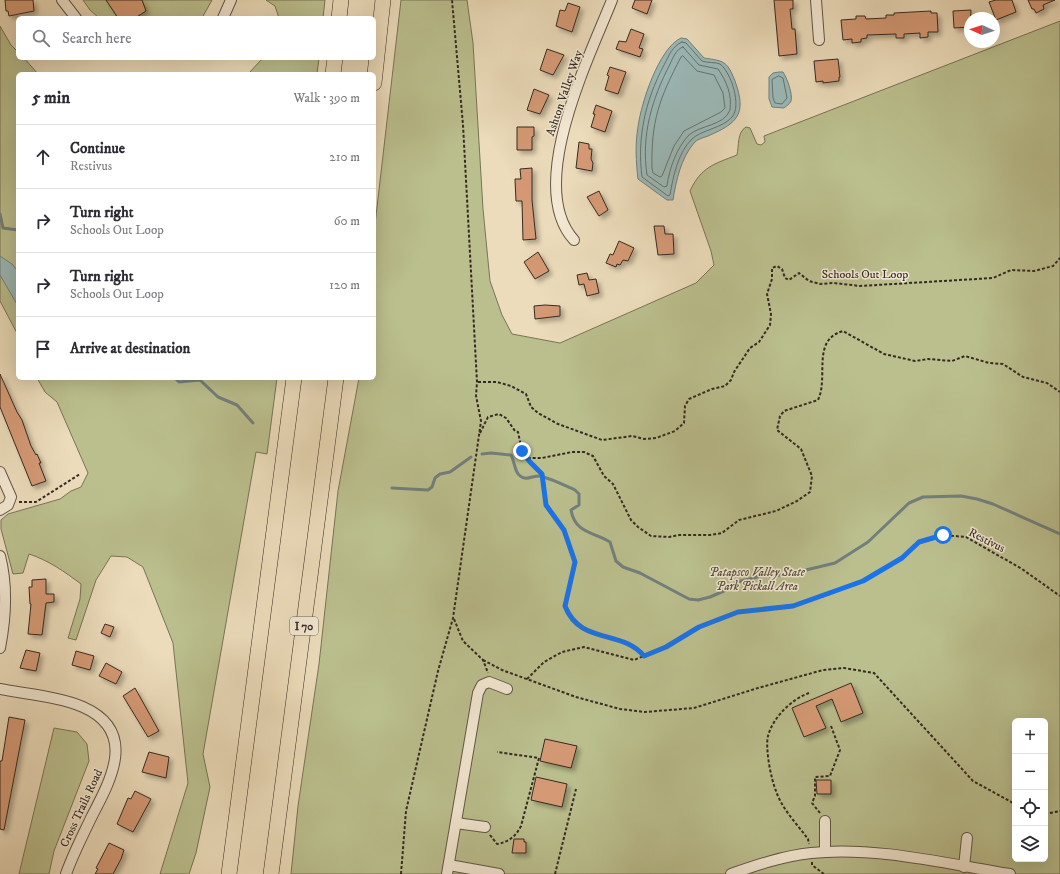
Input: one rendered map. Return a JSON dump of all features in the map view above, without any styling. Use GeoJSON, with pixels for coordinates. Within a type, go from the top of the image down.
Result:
{"type":"FeatureCollection","features":[{"type":"Feature","properties":{"kind":"highway"},"geometry":{"type":"LineString","coordinates":[[339,16],[341,0]]}},
{"type":"Feature","properties":{"kind":"highway"},"geometry":{"type":"LineString","coordinates":[[375,72],[383,0]]}},
{"type":"Feature","properties":{"kind":"highway"},"geometry":{"type":"LineString","coordinates":[[333,72],[334,60]]}},
{"type":"Feature","properties":{"kind":"highway"},"geometry":{"type":"LineString","coordinates":[[229,874],[294,380]]}},
{"type":"Feature","properties":{"kind":"highway","name":"I 70"},"geometry":{"type":"LineString","coordinates":[[271,874],[336,380]]}},
{"type":"Feature","properties":{"kind":"street"},"geometry":{"type":"LineString","coordinates":[[62,0],[74,16]]}},
{"type":"Feature","properties":{"kind":"street"},"geometry":{"type":"LineString","coordinates":[[224,16],[231,0]]}},
{"type":"Feature","properties":{"kind":"street","name":"Ashton Valley Way"},"geometry":{"type":"LineString","coordinates":[[574,240],[567,233],[559,214],[557,188],[558,153],[572,103],[612,0]]}},
{"type":"Feature","properties":{"kind":"street"},"geometry":{"type":"LineString","coordinates":[[816,0],[819,40]]}},
{"type":"Feature","properties":{"kind":"street"},"geometry":{"type":"LineString","coordinates":[[0,472],[9,492],[10,502],[0,510]]}},
{"type":"Feature","properties":{"kind":"street"},"geometry":{"type":"LineString","coordinates":[[0,556],[6,588],[0,648]]}},
{"type":"Feature","properties":{"kind":"street"},"geometry":{"type":"LineString","coordinates":[[499,874],[448,870],[478,693],[482,685],[489,682],[507,689]]}},
{"type":"Feature","properties":{"kind":"street","name":"Cross Trails Road"},"geometry":{"type":"LineString","coordinates":[[0,689],[83,706],[103,720],[110,730],[114,740],[115,761],[111,780],[75,850],[66,874]]}},
{"type":"Feature","properties":{"kind":"street"},"geometry":{"type":"LineString","coordinates":[[825,821],[825,852]]}},
{"type":"Feature","properties":{"kind":"street"},"geometry":{"type":"LineString","coordinates":[[456,823],[485,827]]}},
{"type":"Feature","properties":{"kind":"street"},"geometry":{"type":"LineString","coordinates":[[964,867],[968,838]]}},
{"type":"Feature","properties":{"kind":"street"},"geometry":{"type":"LineString","coordinates":[[731,874],[788,856],[825,852],[851,852],[894,856],[1010,874]]}},
{"type":"Feature","properties":{"kind":"path"},"geometry":{"type":"LineString","coordinates":[[401,874],[406,811],[438,671],[453,618],[481,421],[476,396],[477,382],[463,125],[452,0]]}},
{"type":"Feature","properties":{"kind":"path","name":"Schools Out Loop"},"geometry":{"type":"LineString","coordinates":[[477,382],[498,382],[511,386],[526,394],[531,407],[538,413],[558,424],[602,440],[632,436],[644,439],[656,438],[681,427],[684,423],[685,406],[689,399],[712,389],[725,386],[731,380],[734,372],[750,348],[759,342],[770,325],[771,314],[767,294],[772,279],[772,268],[777,266],[782,269],[785,278],[789,280],[799,272],[809,281],[820,284],[834,283],[860,286],[993,278],[1011,270],[1034,271],[1053,266],[1060,258]]}},
{"type":"Feature","properties":{"kind":"path"},"geometry":{"type":"LineString","coordinates":[[527,458],[542,458],[572,452],[584,452],[593,456],[604,476],[613,484],[631,520],[644,532],[651,536],[669,537],[679,535],[710,535],[722,533],[740,520],[776,511],[797,501],[810,492],[812,476],[801,449],[777,430],[777,425],[784,411],[818,400],[821,393],[824,346],[833,334],[843,331],[884,354],[915,361],[928,359],[952,361],[965,356],[989,363],[1002,364],[1024,377],[1047,383],[1060,392]]}},
{"type":"Feature","properties":{"kind":"path"},"geometry":{"type":"LineString","coordinates":[[480,434],[488,417],[499,414],[506,418],[515,431],[518,432],[522,451],[542,474],[546,505],[564,530],[575,562],[565,606],[567,612],[579,626],[628,644],[644,656]]}},
{"type":"Feature","properties":{"kind":"path"},"geometry":{"type":"LineString","coordinates":[[10,502],[36,502],[80,474]]}},
{"type":"Feature","properties":{"kind":"path","name":"Restivus"},"geometry":{"type":"LineString","coordinates":[[527,679],[544,662],[562,652],[584,647],[634,660],[666,647],[699,627],[738,612],[793,606],[863,581],[902,558],[919,542],[943,535],[966,537],[1022,569],[1060,596]]}},
{"type":"Feature","properties":{"kind":"path"},"geometry":{"type":"LineString","coordinates":[[453,618],[463,641],[483,660],[502,670],[576,697],[620,710],[645,712],[694,708],[823,670],[844,668],[874,673],[973,781],[1012,802]]}},
{"type":"Feature","properties":{"kind":"path"},"geometry":{"type":"LineString","coordinates":[[809,693],[801,696],[789,704],[775,723],[768,738],[769,758],[775,790],[785,808],[808,840],[812,865],[824,874]]}},
{"type":"Feature","properties":{"kind":"path"},"geometry":{"type":"LineString","coordinates":[[825,821],[822,814],[814,808],[812,803],[815,796],[815,777],[830,776],[839,756],[840,750],[831,726]]}},
{"type":"Feature","properties":{"kind":"path"},"geometry":{"type":"LineString","coordinates":[[485,827],[497,844],[507,841],[517,834],[521,826],[540,758],[497,752]]}},
{"type":"Feature","properties":{"kind":"path"},"geometry":{"type":"LineString","coordinates":[[555,874],[576,789]]}},
{"type":"Feature","properties":{"kind":"path"},"geometry":{"type":"LineString","coordinates":[[1048,813],[1060,811]]}},
{"type":"Feature","properties":{"kind":"green space"},"geometry":{"type":"Polygon","coordinates":[[[83,0],[106,0],[117,16],[97,16],[90,10],[83,0]]]}},
{"type":"Feature","properties":{"kind":"green space"},"geometry":{"type":"Polygon","coordinates":[[[142,0],[212,0],[203,16],[138,16],[146,11],[142,0]]]}},
{"type":"Feature","properties":{"kind":"green space"},"geometry":{"type":"Polygon","coordinates":[[[266,0],[325,0],[323,16],[278,16],[275,6],[266,0]]]}},
{"type":"Feature","properties":{"kind":"green space","name":"Patapsco Valley State Park Pickall Area"},"geometry":{"type":"Polygon","coordinates":[[[401,0],[467,0],[473,43],[483,209],[490,281],[502,315],[512,334],[560,343],[696,283],[714,265],[711,251],[690,191],[694,183],[709,167],[737,155],[741,132],[746,127],[750,128],[757,144],[761,145],[765,142],[764,136],[991,48],[1000,48],[1000,44],[1060,21],[1060,874],[291,874],[298,806],[319,664],[338,491],[359,380],[376,380],[376,216],[401,0]]]}},
{"type":"Feature","properties":{"kind":"green space"},"geometry":{"type":"Polygon","coordinates":[[[0,26],[11,45],[16,50],[16,60],[26,60],[36,72],[16,72],[16,331],[0,301],[0,26]]]}},
{"type":"Feature","properties":{"kind":"green space"},"geometry":{"type":"Polygon","coordinates":[[[261,60],[319,60],[317,72],[250,72],[261,60]]]}},
{"type":"Feature","properties":{"kind":"green space"},"geometry":{"type":"Polygon","coordinates":[[[38,380],[277,380],[267,454],[256,452],[203,754],[210,787],[196,853],[189,874],[160,874],[188,783],[173,643],[143,567],[127,557],[111,556],[96,580],[76,640],[68,638],[80,599],[81,584],[50,563],[29,554],[23,573],[13,574],[1,529],[1,520],[8,514],[60,499],[71,491],[81,487],[88,473],[57,402],[45,392],[38,380]]]}},
{"type":"Feature","properties":{"kind":"green space"},"geometry":{"type":"Polygon","coordinates":[[[54,728],[77,732],[87,744],[89,761],[54,851],[49,874],[19,874],[54,728]]]}},
{"type":"Feature","properties":{"kind":"water"},"geometry":{"type":"Polygon","coordinates":[[[681,38],[687,39],[704,58],[720,61],[727,65],[739,92],[740,109],[733,122],[727,127],[698,140],[689,149],[682,163],[673,200],[667,200],[638,179],[636,140],[643,104],[652,77],[665,53],[681,38]]]}},
{"type":"Feature","properties":{"kind":"water"},"geometry":{"type":"Polygon","coordinates":[[[783,72],[785,75],[791,94],[789,104],[784,108],[772,107],[769,99],[769,77],[773,73],[783,72]]]}},
{"type":"Feature","properties":{"kind":"water"},"geometry":{"type":"Polygon","coordinates":[[[0,256],[16,269],[16,303],[0,275],[0,256]]]}},
{"type":"Feature","properties":{"kind":"building"},"geometry":{"type":"Polygon","coordinates":[[[5,0],[33,0],[34,11],[9,16],[8,11],[6,11],[5,0]]]}},
{"type":"Feature","properties":{"kind":"building"},"geometry":{"type":"Polygon","coordinates":[[[106,0],[142,0],[146,11],[138,16],[117,16],[106,0]]]}},
{"type":"Feature","properties":{"kind":"building"},"geometry":{"type":"Polygon","coordinates":[[[635,0],[652,0],[647,14],[632,8],[635,0]]]}},
{"type":"Feature","properties":{"kind":"building"},"geometry":{"type":"Polygon","coordinates":[[[774,0],[793,0],[793,9],[790,9],[792,29],[795,29],[797,54],[779,56],[774,0]]]}},
{"type":"Feature","properties":{"kind":"building"},"geometry":{"type":"Polygon","coordinates":[[[996,0],[1012,0],[1016,12],[1000,18],[1000,12],[993,12],[989,2],[996,0]]]}},
{"type":"Feature","properties":{"kind":"building"},"geometry":{"type":"Polygon","coordinates":[[[1028,0],[1055,0],[1043,5],[1044,9],[1036,13],[1034,9],[1032,9],[1028,0]]]}},
{"type":"Feature","properties":{"kind":"building"},"geometry":{"type":"Polygon","coordinates":[[[568,3],[580,7],[572,32],[556,26],[560,10],[565,11],[568,3]]]}},
{"type":"Feature","properties":{"kind":"building"},"geometry":{"type":"Polygon","coordinates":[[[971,10],[971,12],[964,12],[964,27],[954,28],[953,11],[971,10]]]}},
{"type":"Feature","properties":{"kind":"building"},"geometry":{"type":"Polygon","coordinates":[[[931,11],[931,13],[937,13],[938,32],[928,32],[928,37],[920,38],[920,33],[904,34],[904,38],[896,38],[896,34],[867,35],[867,38],[861,39],[861,42],[852,43],[852,39],[843,40],[841,20],[856,19],[856,16],[865,16],[866,19],[886,18],[886,15],[894,15],[894,13],[931,11]]]}},
{"type":"Feature","properties":{"kind":"building"},"geometry":{"type":"Polygon","coordinates":[[[631,29],[644,34],[639,48],[643,49],[640,57],[616,49],[619,41],[626,42],[631,29]]]}},
{"type":"Feature","properties":{"kind":"building"},"geometry":{"type":"Polygon","coordinates":[[[547,49],[564,55],[553,75],[540,70],[547,49]]]}},
{"type":"Feature","properties":{"kind":"building"},"geometry":{"type":"Polygon","coordinates":[[[838,59],[839,81],[823,83],[823,81],[816,82],[814,61],[838,59]]]}},
{"type":"Feature","properties":{"kind":"building"},"geometry":{"type":"Polygon","coordinates":[[[610,67],[626,72],[618,94],[605,90],[609,76],[607,75],[610,67]]]}},
{"type":"Feature","properties":{"kind":"building"},"geometry":{"type":"Polygon","coordinates":[[[534,89],[549,95],[540,114],[527,110],[534,89]]]}},
{"type":"Feature","properties":{"kind":"building"},"geometry":{"type":"Polygon","coordinates":[[[596,105],[612,111],[605,132],[591,127],[596,105]]]}},
{"type":"Feature","properties":{"kind":"building"},"geometry":{"type":"Polygon","coordinates":[[[517,127],[534,127],[532,150],[517,150],[517,127]]]}},
{"type":"Feature","properties":{"kind":"building"},"geometry":{"type":"Polygon","coordinates":[[[579,142],[589,144],[589,149],[592,149],[592,171],[576,168],[579,142]]]}},
{"type":"Feature","properties":{"kind":"building"},"geometry":{"type":"Polygon","coordinates":[[[532,168],[532,200],[536,239],[523,240],[522,201],[516,201],[515,179],[521,179],[520,169],[532,168]]]}},
{"type":"Feature","properties":{"kind":"building"},"geometry":{"type":"Polygon","coordinates":[[[599,191],[608,210],[599,216],[587,197],[599,191]]]}},
{"type":"Feature","properties":{"kind":"building"},"geometry":{"type":"Polygon","coordinates":[[[654,226],[664,226],[665,234],[673,234],[674,254],[658,255],[654,226]]]}},
{"type":"Feature","properties":{"kind":"building"},"geometry":{"type":"Polygon","coordinates":[[[619,241],[634,248],[628,261],[623,260],[620,265],[617,264],[616,267],[606,263],[610,254],[613,255],[619,241]]]}},
{"type":"Feature","properties":{"kind":"building"},"geometry":{"type":"Polygon","coordinates":[[[538,252],[549,271],[535,279],[524,262],[538,252]]]}},
{"type":"Feature","properties":{"kind":"building"},"geometry":{"type":"Polygon","coordinates":[[[587,273],[589,280],[596,279],[599,293],[587,296],[584,284],[579,285],[577,275],[587,273]]]}},
{"type":"Feature","properties":{"kind":"building"},"geometry":{"type":"Polygon","coordinates":[[[534,306],[560,306],[560,316],[535,319],[534,306]]]}},
{"type":"Feature","properties":{"kind":"building"},"geometry":{"type":"Polygon","coordinates":[[[0,374],[22,420],[31,446],[41,463],[39,463],[46,481],[32,486],[0,407],[0,374]]]}},
{"type":"Feature","properties":{"kind":"building"},"geometry":{"type":"Polygon","coordinates":[[[46,579],[46,594],[54,594],[54,602],[46,603],[42,635],[28,634],[31,604],[29,587],[32,587],[32,580],[46,579]]]}},
{"type":"Feature","properties":{"kind":"building"},"geometry":{"type":"Polygon","coordinates":[[[105,624],[114,627],[110,637],[101,633],[105,624]]]}},
{"type":"Feature","properties":{"kind":"building"},"geometry":{"type":"Polygon","coordinates":[[[26,650],[40,653],[36,671],[20,668],[26,650]]]}},
{"type":"Feature","properties":{"kind":"building"},"geometry":{"type":"Polygon","coordinates":[[[76,651],[94,656],[90,670],[72,665],[76,651]]]}},
{"type":"Feature","properties":{"kind":"building"},"geometry":{"type":"Polygon","coordinates":[[[106,663],[122,672],[116,684],[99,676],[106,663]]]}},
{"type":"Feature","properties":{"kind":"building"},"geometry":{"type":"Polygon","coordinates":[[[851,683],[863,713],[841,722],[832,699],[816,706],[826,728],[804,737],[792,708],[851,683]]]}},
{"type":"Feature","properties":{"kind":"building"},"geometry":{"type":"Polygon","coordinates":[[[135,688],[159,731],[148,737],[123,696],[135,688]]]}},
{"type":"Feature","properties":{"kind":"building"},"geometry":{"type":"Polygon","coordinates":[[[9,717],[25,720],[4,830],[0,829],[0,761],[2,761],[9,717]]]}},
{"type":"Feature","properties":{"kind":"building"},"geometry":{"type":"Polygon","coordinates":[[[545,739],[577,746],[571,768],[540,761],[545,739]]]}},
{"type":"Feature","properties":{"kind":"building"},"geometry":{"type":"Polygon","coordinates":[[[149,752],[169,757],[166,778],[142,772],[149,752]]]}},
{"type":"Feature","properties":{"kind":"building"},"geometry":{"type":"Polygon","coordinates":[[[536,777],[567,784],[562,807],[531,800],[536,777]]]}},
{"type":"Feature","properties":{"kind":"building"},"geometry":{"type":"Polygon","coordinates":[[[816,780],[831,780],[831,794],[817,794],[816,780]]]}},
{"type":"Feature","properties":{"kind":"building"},"geometry":{"type":"Polygon","coordinates":[[[135,791],[151,799],[133,832],[117,824],[128,798],[131,799],[135,791]]]}},
{"type":"Feature","properties":{"kind":"building"},"geometry":{"type":"Polygon","coordinates":[[[514,839],[524,839],[524,842],[526,842],[526,853],[512,853],[514,839]]]}},
{"type":"Feature","properties":{"kind":"building"},"geometry":{"type":"Polygon","coordinates":[[[109,843],[124,850],[121,859],[113,874],[95,874],[98,869],[96,868],[109,843]]]}},
{"type":"Feature","properties":{"kind":"waterway"},"geometry":{"type":"LineString","coordinates":[[0,214],[3,228],[16,230]]}},
{"type":"Feature","properties":{"kind":"waterway"},"geometry":{"type":"LineString","coordinates":[[177,380],[179,382],[200,380]]}},
{"type":"Feature","properties":{"kind":"waterway"},"geometry":{"type":"LineString","coordinates":[[200,380],[218,397],[237,405],[253,423]]}},
{"type":"Feature","properties":{"kind":"waterway"},"geometry":{"type":"LineString","coordinates":[[482,454],[491,453],[511,455],[516,471],[522,477],[527,478],[540,476],[575,490],[579,494],[579,505],[571,510],[573,518],[581,528],[610,542],[616,561],[623,567],[640,573],[689,599],[698,600],[710,597],[724,591],[737,582],[761,576],[785,575],[835,563],[868,542],[909,503],[923,497],[961,496],[977,499],[993,504],[1060,534]]}},
{"type":"Feature","properties":{"kind":"waterway"},"geometry":{"type":"LineString","coordinates":[[392,488],[428,490],[432,487],[435,478],[440,474],[450,472],[471,457]]}},
{"type":"Feature","properties":{"kind":"route"},"geometry":{"type":"LineString","coordinates":[[522,451],[542,474],[546,505],[552,516],[564,530],[575,562],[568,586],[565,606],[567,612],[574,623],[579,626],[607,638],[628,644],[644,656],[666,647],[699,627],[738,612],[793,606],[863,581],[902,558],[919,542],[943,535]]}}]}
